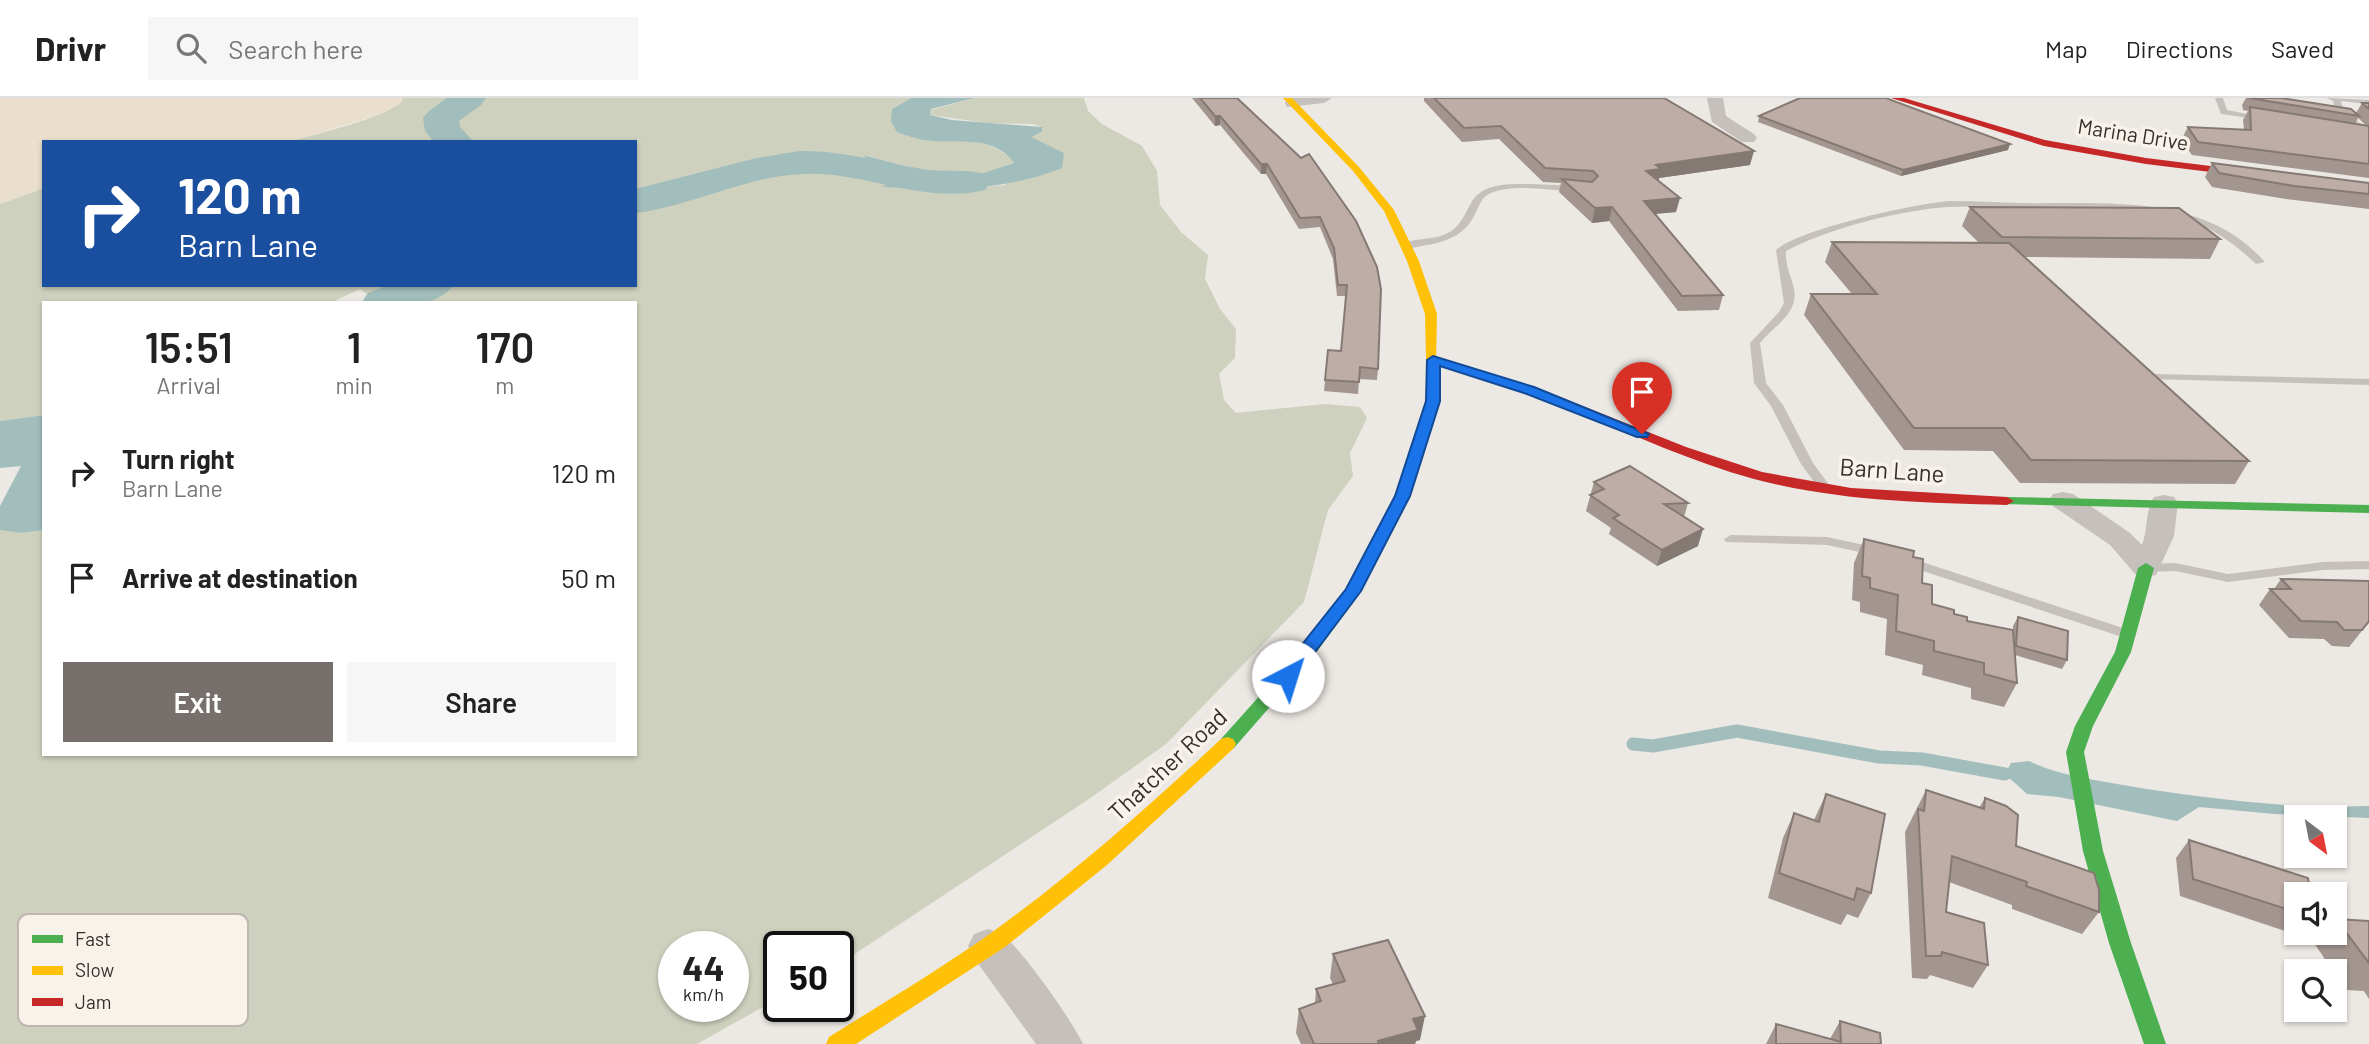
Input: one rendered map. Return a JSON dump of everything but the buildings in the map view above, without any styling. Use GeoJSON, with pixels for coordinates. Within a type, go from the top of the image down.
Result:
{"type":"FeatureCollection","features":[{"type":"Feature","properties":{"kind":"street"},"geometry":{"type":"LineString","coordinates":[[1290,100],[1324,98]]}},
{"type":"Feature","properties":{"kind":"street"},"geometry":{"type":"LineString","coordinates":[[1715,98],[1718,118],[1748,138]]}},
{"type":"Feature","properties":{"kind":"street","name":"Marina Drive"},"geometry":{"type":"LineString","coordinates":[[1895,98],[2044,143],[2146,161],[2282,178]]}},
{"type":"Feature","properties":{"kind":"street","name":"Thatcher Road"},"geometry":{"type":"LineString","coordinates":[[837,1044],[988,946],[1094,864],[1175,794],[1238,733],[1304,657],[1353,591],[1402,496],[1433,401],[1431,314],[1389,210],[1375,190],[1290,100]]}},
{"type":"Feature","properties":{"kind":"street","name":"Barn Lane"},"geometry":{"type":"LineString","coordinates":[[1433,360],[1529,390],[1758,476],[1827,490],[1901,497],[2369,509]]}},
{"type":"Feature","properties":{"kind":"street"},"geometry":{"type":"LineString","coordinates":[[2063,500],[2120,539],[2146,568]]}},
{"type":"Feature","properties":{"kind":"street"},"geometry":{"type":"LineString","coordinates":[[2155,1044],[2120,943],[2093,851],[2075,752],[2084,726],[2104,691],[2129,635],[2146,568],[2160,536],[2164,503]]}},
{"type":"Feature","properties":{"kind":"street"},"geometry":{"type":"LineString","coordinates":[[988,946],[1015,979],[1060,1044]]}},
{"type":"Feature","properties":{"kind":"lane"},"geometry":{"type":"LineString","coordinates":[[2219,98],[2224,112],[2277,121]]}},
{"type":"Feature","properties":{"kind":"lane"},"geometry":{"type":"LineString","coordinates":[[2333,102],[2369,102]]}},
{"type":"Feature","properties":{"kind":"lane"},"geometry":{"type":"LineString","coordinates":[[2333,102],[2369,136]]}},
{"type":"Feature","properties":{"kind":"lane"},"geometry":{"type":"LineString","coordinates":[[2356,134],[2369,136]]}},
{"type":"Feature","properties":{"kind":"lane"},"geometry":{"type":"LineString","coordinates":[[1405,245],[1427,243],[1454,234],[1467,221],[1479,197],[1485,192],[1515,188],[1589,190]]}},
{"type":"Feature","properties":{"kind":"lane"},"geometry":{"type":"LineString","coordinates":[[1827,490],[1807,464],[1777,405],[1760,383],[1755,343],[1786,309],[1790,295],[1779,264],[1781,250],[1788,245],[1836,230],[1941,205],[2133,208],[2171,212],[2210,225],[2260,262]]}},
{"type":"Feature","properties":{"kind":"lane"},"geometry":{"type":"LineString","coordinates":[[2154,377],[2369,382]]}},
{"type":"Feature","properties":{"kind":"lane"},"geometry":{"type":"LineString","coordinates":[[1731,539],[1827,541],[1870,550],[1917,563],[2129,635]]}},
{"type":"Feature","properties":{"kind":"lane"},"geometry":{"type":"LineString","coordinates":[[2146,568],[2175,567],[2228,578],[2323,566],[2369,565]]}},
{"type":"Feature","properties":{"kind":"green space"},"geometry":{"type":"Polygon","coordinates":[[[403,98],[911,98],[892,109],[925,140],[985,144],[1006,154],[1014,163],[980,174],[928,172],[864,155],[878,170],[900,177],[884,187],[946,190],[1005,185],[1030,137],[1042,132],[1042,127],[930,115],[931,110],[974,98],[1084,98],[1088,111],[1102,124],[1142,146],[1157,171],[1160,205],[1181,232],[1208,255],[1205,279],[1220,309],[1236,329],[1235,358],[1219,374],[1224,400],[1236,413],[1325,404],[1360,407],[1367,418],[1350,453],[1353,476],[1328,510],[1304,602],[1166,744],[1089,799],[854,954],[854,931],[763,931],[763,1007],[749,1015],[749,931],[658,931],[658,1022],[736,1022],[697,1044],[0,1044],[0,530],[21,533],[42,530],[42,756],[637,756],[637,301],[377,301],[360,289],[334,301],[42,301],[42,415],[0,421],[0,204],[42,189],[42,287],[637,287],[637,140],[296,140],[368,119],[396,105],[403,98]]]}},
{"type":"Feature","properties":{"kind":"sand"},"geometry":{"type":"Polygon","coordinates":[[[0,98],[403,98],[400,104],[381,114],[296,140],[42,140],[42,189],[0,204],[0,98]]]}},
{"type":"Feature","properties":{"kind":"water"},"geometry":{"type":"Polygon","coordinates":[[[911,98],[974,98],[931,109],[930,115],[952,120],[1042,127],[1042,132],[1031,137],[1064,153],[1062,168],[1018,181],[973,188],[882,187],[899,177],[878,170],[863,155],[928,172],[980,174],[1014,163],[996,147],[985,144],[925,140],[897,132],[891,121],[892,109],[911,98]]]}},
{"type":"Feature","properties":{"kind":"water"},"geometry":{"type":"Polygon","coordinates":[[[42,415],[42,530],[21,533],[0,530],[0,506],[21,466],[0,468],[0,421],[42,415]]]}},
{"type":"Feature","properties":{"kind":"water"},"geometry":{"type":"Polygon","coordinates":[[[2029,761],[2051,770],[2123,785],[2287,805],[2284,805],[2284,814],[2199,807],[2177,821],[2059,797],[2027,794],[2005,774],[2011,763],[2029,761]]]}},
{"type":"Feature","properties":{"kind":"water"},"geometry":{"type":"Polygon","coordinates":[[[2347,806],[2369,806],[2369,818],[2347,817],[2347,806]]]}},
{"type":"Feature","properties":{"kind":"waterway"},"geometry":{"type":"LineString","coordinates":[[454,140],[443,131],[441,118],[469,98]]}},
{"type":"Feature","properties":{"kind":"waterway"},"geometry":{"type":"LineString","coordinates":[[637,201],[734,175],[799,163],[837,164],[932,182],[971,182]]}},
{"type":"Feature","properties":{"kind":"waterway"},"geometry":{"type":"LineString","coordinates":[[389,301],[426,287]]}},
{"type":"Feature","properties":{"kind":"waterway"},"geometry":{"type":"LineString","coordinates":[[1633,744],[1653,746],[1737,731],[1879,757],[1922,759],[2005,774]]}},
{"type":"Feature","properties":{"kind":"traffic: fast"},"geometry":{"type":"LineString","coordinates":[[1227,744],[1304,657],[1353,591],[1403,496],[1433,401],[1432,359]]}},
{"type":"Feature","properties":{"kind":"traffic: fast"},"geometry":{"type":"LineString","coordinates":[[2007,501],[2369,509]]}},
{"type":"Feature","properties":{"kind":"traffic: fast"},"geometry":{"type":"LineString","coordinates":[[2146,568],[2123,652],[2084,726],[2075,752],[2093,851],[2120,943],[2155,1044]]}},
{"type":"Feature","properties":{"kind":"traffic: slow"},"geometry":{"type":"LineString","coordinates":[[1287,98],[1356,169],[1389,210],[1413,261],[1431,314],[1432,359]]}},
{"type":"Feature","properties":{"kind":"traffic: slow"},"geometry":{"type":"LineString","coordinates":[[837,1044],[952,971],[1019,924],[1126,837],[1227,744]]}},
{"type":"Feature","properties":{"kind":"traffic: jam"},"geometry":{"type":"LineString","coordinates":[[1895,98],[2044,143],[2146,161],[2259,175]]}},
{"type":"Feature","properties":{"kind":"traffic: jam"},"geometry":{"type":"LineString","coordinates":[[1433,360],[1540,394],[1681,450],[1759,476],[1851,493],[2007,501]]}},
{"type":"Feature","properties":{"kind":"route"},"geometry":{"type":"LineString","coordinates":[[1288,676],[1353,591],[1402,496],[1433,401],[1433,360],[1552,398],[1642,434]]}}]}
